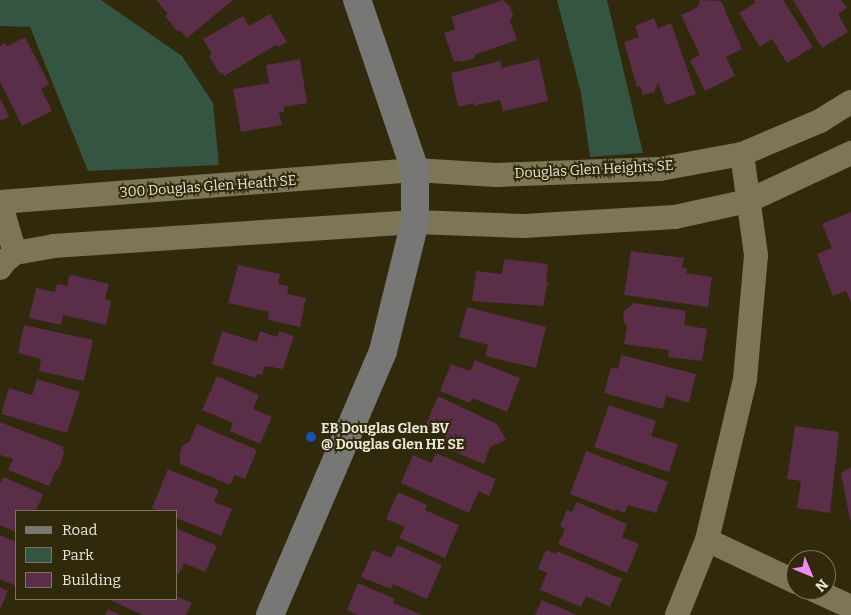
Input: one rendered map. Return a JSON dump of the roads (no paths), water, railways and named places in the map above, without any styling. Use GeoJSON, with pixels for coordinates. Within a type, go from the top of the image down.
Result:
{"type":"FeatureCollection","features":[{"type":"Feature","properties":{"kind":"street"},"geometry":{"type":"LineString","coordinates":[[270,615],[383,351],[415,222],[415,170],[357,0]]}},
{"type":"Feature","properties":{"kind":"street","name":"Douglas Glen Heights SE"},"geometry":{"type":"LineString","coordinates":[[415,170],[496,175],[660,168],[742,154],[820,121],[851,102]]}},
{"type":"Feature","properties":{"kind":"street"},"geometry":{"type":"LineString","coordinates":[[415,222],[524,226],[666,218],[748,201],[851,152]]}},
{"type":"Feature","properties":{"kind":"street"},"geometry":{"type":"LineString","coordinates":[[677,615],[707,540],[745,379],[756,255],[742,154]]}},
{"type":"Feature","properties":{"kind":"street","name":"300 Douglas Glen Heath SE"},"geometry":{"type":"LineString","coordinates":[[415,170],[0,202],[8,260],[53,246],[415,222]]}},
{"type":"Feature","properties":{"kind":"street"},"geometry":{"type":"LineString","coordinates":[[707,540],[786,577]]}},
{"type":"Feature","properties":{"kind":"street"},"geometry":{"type":"LineString","coordinates":[[836,600],[851,607]]}},
{"type":"Feature","properties":{"kind":"place","name":"EB Douglas Glen BV @ Douglas Glen HE SE"},"geometry":{"type":"Point","coordinates":[311,437]}}]}
